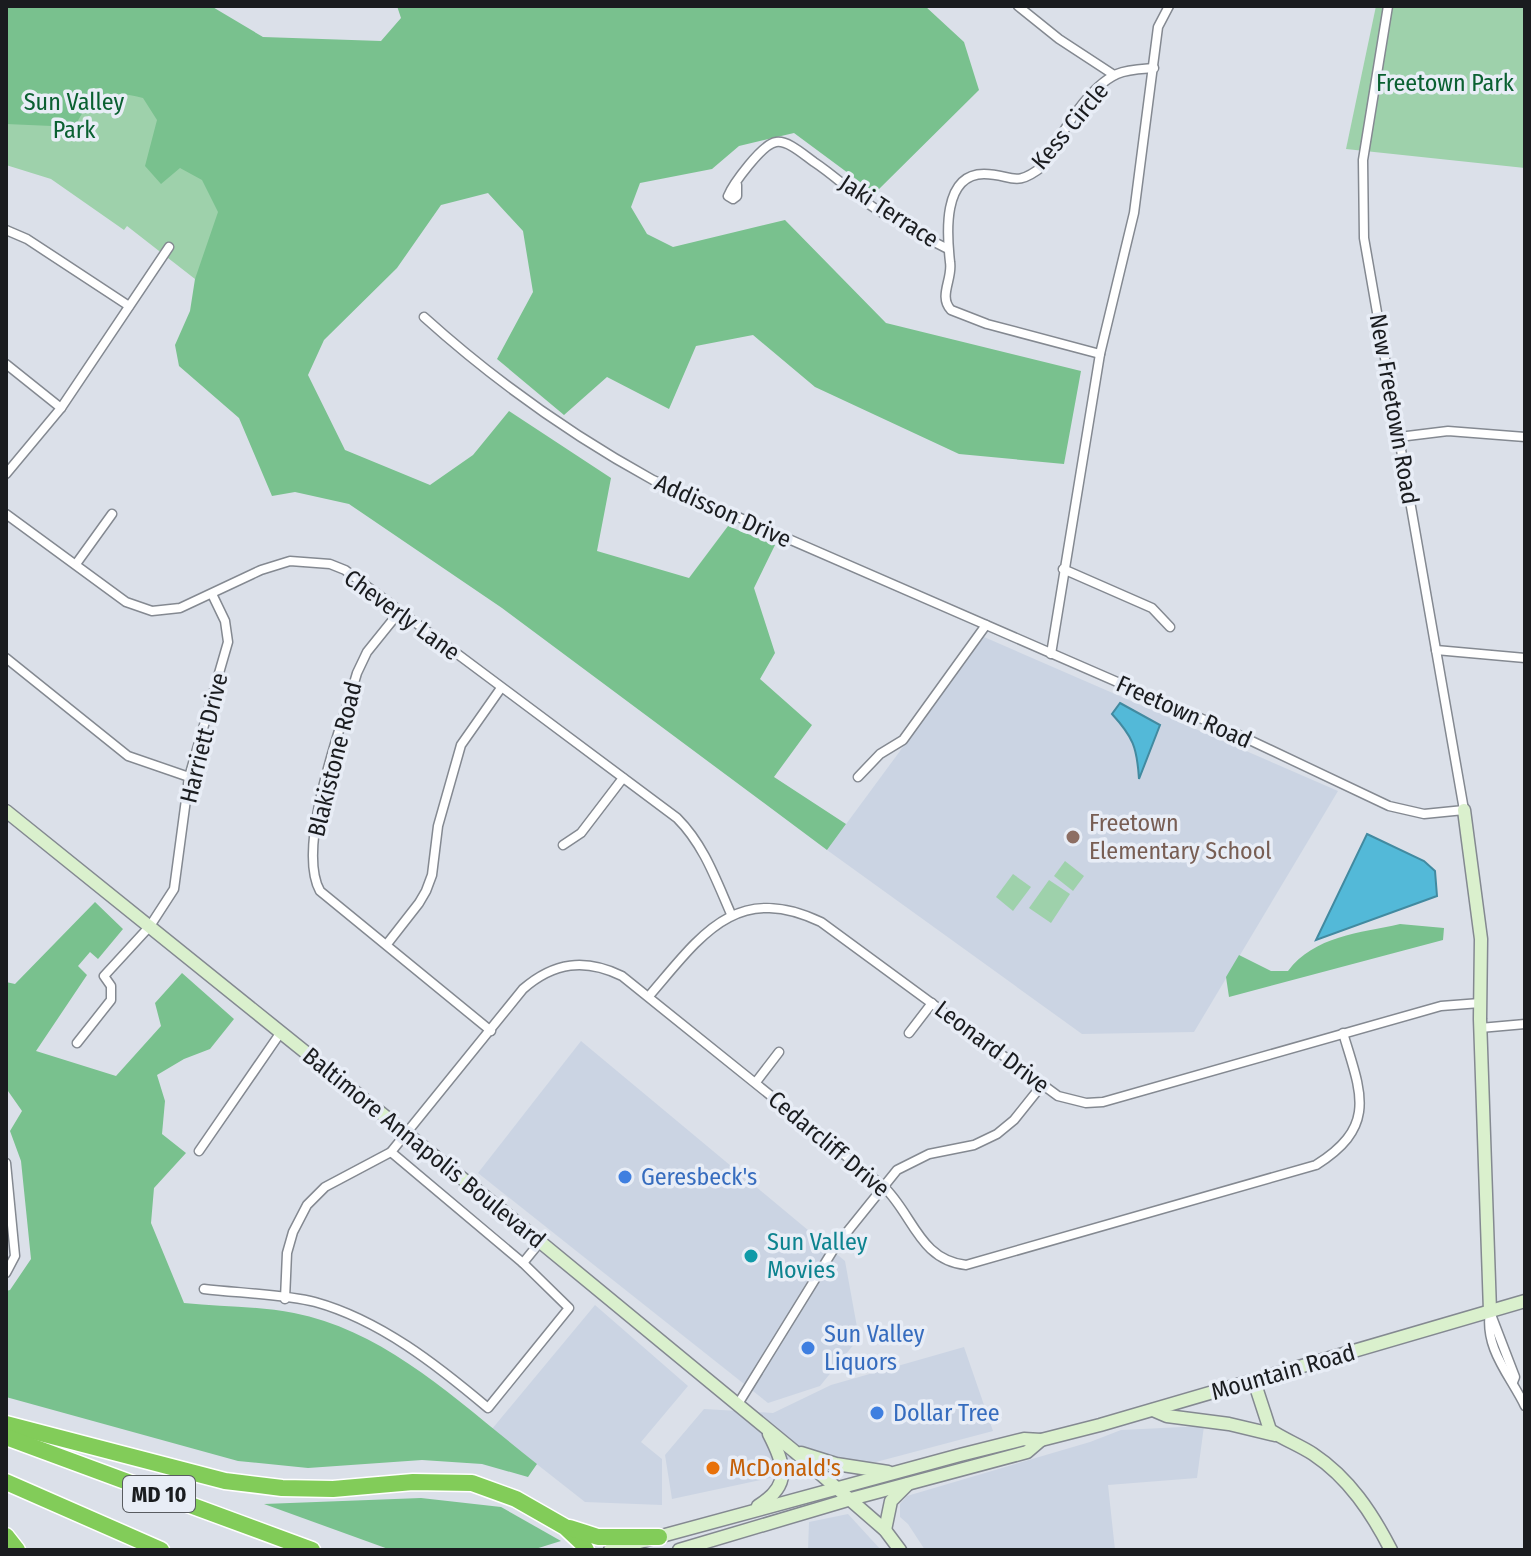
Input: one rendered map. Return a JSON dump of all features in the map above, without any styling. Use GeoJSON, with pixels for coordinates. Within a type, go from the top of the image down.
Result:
{"type":"FeatureCollection","features":[{"type":"Feature","properties":{"kind":"highway"},"geometry":{"type":"LineString","coordinates":[[6,1424],[225,1481],[282,1488],[333,1489],[413,1482],[472,1483],[516,1499],[565,1527],[598,1537],[659,1537]]}},
{"type":"Feature","properties":{"kind":"highway","name":"MD 10"},"geometry":{"type":"LineString","coordinates":[[6,1437],[312,1550]]}},
{"type":"Feature","properties":{"kind":"highway","name":"MD 10"},"geometry":{"type":"LineString","coordinates":[[6,1482],[161,1550]]}},
{"type":"Feature","properties":{"kind":"highway"},"geometry":{"type":"LineString","coordinates":[[565,1527],[586,1550]]}},
{"type":"Feature","properties":{"kind":"highway"},"geometry":{"type":"LineString","coordinates":[[6,1536],[17,1550]]}},
{"type":"Feature","properties":{"kind":"main road"},"geometry":{"type":"LineString","coordinates":[[1464,810],[1480,923],[1480,1028],[1490,1311]]}},
{"type":"Feature","properties":{"kind":"main road","name":"Baltimore Annapolis Boulevard"},"geometry":{"type":"LineString","coordinates":[[6,811],[738,1404],[839,1488],[885,1530],[900,1550]]}},
{"type":"Feature","properties":{"kind":"main road","name":"Mountain Road"},"geometry":{"type":"LineString","coordinates":[[610,1550],[1024,1439],[1041,1440],[1152,1410],[1525,1301]]}},
{"type":"Feature","properties":{"kind":"main road"},"geometry":{"type":"LineString","coordinates":[[1254,1381],[1266,1423],[1278,1436]]}},
{"type":"Feature","properties":{"kind":"main road"},"geometry":{"type":"LineString","coordinates":[[1152,1410],[1167,1416],[1217,1422],[1278,1436],[1315,1456],[1344,1479],[1368,1508],[1391,1550]]}},
{"type":"Feature","properties":{"kind":"main road"},"geometry":{"type":"LineString","coordinates":[[744,1514],[773,1497],[783,1482],[781,1457],[766,1428]]}},
{"type":"Feature","properties":{"kind":"main road","name":"Mountain Road"},"geometry":{"type":"LineString","coordinates":[[679,1550],[851,1499],[1027,1452],[1041,1440]]}},
{"type":"Feature","properties":{"kind":"main road"},"geometry":{"type":"LineString","coordinates":[[794,1451],[836,1464],[895,1473]]}},
{"type":"Feature","properties":{"kind":"main road"},"geometry":{"type":"LineString","coordinates":[[885,1530],[891,1501],[908,1484]]}},
{"type":"Feature","properties":{"kind":"street"},"geometry":{"type":"LineString","coordinates":[[1018,6],[1059,39],[1114,75]]}},
{"type":"Feature","properties":{"kind":"street"},"geometry":{"type":"LineString","coordinates":[[1051,654],[1100,354],[1134,213],[1158,27],[1169,6]]}},
{"type":"Feature","properties":{"kind":"street","name":"New Freetown Road"},"geometry":{"type":"LineString","coordinates":[[1388,6],[1363,160],[1364,238],[1464,810]]}},
{"type":"Feature","properties":{"kind":"street","name":"Kess Circle"},"geometry":{"type":"LineString","coordinates":[[948,249],[950,206],[967,179],[982,174],[1018,179],[1035,172],[1043,166],[1083,105],[1114,75],[1154,68]]}},
{"type":"Feature","properties":{"kind":"street","name":"Jaki Terrace"},"geometry":{"type":"LineString","coordinates":[[737,185],[760,150],[772,143],[782,142],[872,206],[948,249],[951,268],[944,297],[951,310],[987,324],[1100,354]]}},
{"type":"Feature","properties":{"kind":"street"},"geometry":{"type":"LineString","coordinates":[[6,230],[27,239],[129,306]]}},
{"type":"Feature","properties":{"kind":"street"},"geometry":{"type":"LineString","coordinates":[[6,474],[61,408],[169,247]]}},
{"type":"Feature","properties":{"kind":"street","name":"Addisson Drive"},"geometry":{"type":"LineString","coordinates":[[424,317],[477,365],[605,454],[653,480],[1051,654]]}},
{"type":"Feature","properties":{"kind":"street"},"geometry":{"type":"LineString","coordinates":[[6,364],[61,408]]}},
{"type":"Feature","properties":{"kind":"street"},"geometry":{"type":"LineString","coordinates":[[1399,437],[1448,431],[1525,437]]}},
{"type":"Feature","properties":{"kind":"street","name":"Cheverly Lane"},"geometry":{"type":"LineString","coordinates":[[6,514],[126,602],[152,611],[180,608],[274,565],[290,561],[330,564],[345,570],[677,818],[691,832],[704,853],[731,914]]}},
{"type":"Feature","properties":{"kind":"street"},"geometry":{"type":"LineString","coordinates":[[76,564],[112,514]]}},
{"type":"Feature","properties":{"kind":"street"},"geometry":{"type":"LineString","coordinates":[[1063,569],[1152,608],[1170,627]]}},
{"type":"Feature","properties":{"kind":"street","name":"Harriett Drive"},"geometry":{"type":"LineString","coordinates":[[77,1043],[111,1000],[111,986],[104,976],[150,926],[174,889],[189,777],[228,642],[225,621],[212,594]]}},
{"type":"Feature","properties":{"kind":"street","name":"Blakistone Road"},"geometry":{"type":"LineString","coordinates":[[400,611],[367,652],[357,673],[318,808],[313,874],[320,891],[491,1031]]}},
{"type":"Feature","properties":{"kind":"street"},"geometry":{"type":"LineString","coordinates":[[858,777],[880,754],[909,733],[986,625]]}},
{"type":"Feature","properties":{"kind":"street"},"geometry":{"type":"LineString","coordinates":[[1436,650],[1525,658]]}},
{"type":"Feature","properties":{"kind":"street","name":"Freetown Road"},"geometry":{"type":"LineString","coordinates":[[1051,654],[1239,735],[1389,806],[1424,814],[1464,810]]}},
{"type":"Feature","properties":{"kind":"street"},"geometry":{"type":"LineString","coordinates":[[6,658],[128,756],[189,777]]}},
{"type":"Feature","properties":{"kind":"street"},"geometry":{"type":"LineString","coordinates":[[387,944],[426,891],[432,875],[438,826],[461,745],[501,688]]}},
{"type":"Feature","properties":{"kind":"street"},"geometry":{"type":"LineString","coordinates":[[563,845],[581,833],[623,778]]}},
{"type":"Feature","properties":{"kind":"street","name":"Leonard Drive"},"geometry":{"type":"LineString","coordinates":[[649,996],[696,941],[731,914],[769,907],[804,914],[821,922],[1042,1085],[1072,1101],[1103,1102],[1441,1006],[1480,1003]]}},
{"type":"Feature","properties":{"kind":"street","name":"Cedarcliff Drive"},"geometry":{"type":"LineString","coordinates":[[391,1152],[523,989],[553,968],[577,963],[603,967],[622,976],[649,996],[883,1186],[899,1204],[930,1251],[939,1258],[966,1265],[1316,1165],[1344,1146],[1352,1136],[1360,1106],[1360,1093],[1343,1033]]}},
{"type":"Feature","properties":{"kind":"street"},"geometry":{"type":"LineString","coordinates":[[909,1033],[932,1003]]}},
{"type":"Feature","properties":{"kind":"street"},"geometry":{"type":"LineString","coordinates":[[1480,1028],[1525,1024]]}},
{"type":"Feature","properties":{"kind":"street"},"geometry":{"type":"LineString","coordinates":[[199,1151],[281,1032]]}},
{"type":"Feature","properties":{"kind":"street"},"geometry":{"type":"LineString","coordinates":[[756,1082],[779,1052]]}},
{"type":"Feature","properties":{"kind":"street"},"geometry":{"type":"LineString","coordinates":[[738,1404],[835,1247],[897,1170],[912,1160],[974,1145],[997,1134],[1014,1120],[1042,1085]]}},
{"type":"Feature","properties":{"kind":"street"},"geometry":{"type":"LineString","coordinates":[[204,1289],[285,1299],[313,1302],[382,1331],[452,1377],[488,1408],[569,1308],[523,1263],[391,1152],[325,1187],[307,1205],[293,1232],[287,1253],[285,1299]]}},
{"type":"Feature","properties":{"kind":"street"},"geometry":{"type":"LineString","coordinates":[[6,1163],[15,1256],[6,1273]]}},
{"type":"Feature","properties":{"kind":"street"},"geometry":{"type":"LineString","coordinates":[[523,1263],[540,1242]]}},
{"type":"Feature","properties":{"kind":"street"},"geometry":{"type":"LineString","coordinates":[[1490,1311],[1515,1377],[1513,1382],[1525,1406]]}},
{"type":"Feature","properties":{"kind":"shaded area","name":"Freetown Elementary School"},"geometry":{"type":"Polygon","coordinates":[[[984,637],[1338,791],[1194,1032],[1082,1034],[827,850],[984,637]]]}},
{"type":"Feature","properties":{"kind":"shaded area"},"geometry":{"type":"Polygon","coordinates":[[[581,1041],[845,1261],[859,1338],[820,1386],[768,1403],[478,1173],[581,1041]]]}},
{"type":"Feature","properties":{"kind":"shaded area"},"geometry":{"type":"Polygon","coordinates":[[[595,1305],[688,1386],[641,1442],[662,1459],[662,1505],[585,1502],[492,1429],[595,1305]]]}},
{"type":"Feature","properties":{"kind":"shaded area"},"geometry":{"type":"Polygon","coordinates":[[[964,1347],[993,1431],[876,1462],[845,1462],[672,1499],[665,1455],[704,1409],[773,1413],[831,1385],[964,1347]]]}},
{"type":"Feature","properties":{"kind":"shaded area"},"geometry":{"type":"Polygon","coordinates":[[[1204,1426],[1197,1478],[1108,1485],[1115,1550],[925,1550],[900,1517],[900,1504],[907,1496],[1121,1430],[1204,1426]]]}},
{"type":"Feature","properties":{"kind":"shaded area"},"geometry":{"type":"Polygon","coordinates":[[[848,1514],[881,1550],[808,1550],[809,1522],[848,1514]]]}},
{"type":"Feature","properties":{"kind":"green space","name":"Sun Valley Park"},"geometry":{"type":"Polygon","coordinates":[[[6,6],[39,6],[269,176],[195,279],[127,226],[124,230],[51,179],[6,165],[6,6]]]}},
{"type":"Feature","properties":{"kind":"green space"},"geometry":{"type":"Polygon","coordinates":[[[6,6],[211,6],[263,37],[381,41],[401,18],[397,6],[925,6],[964,42],[979,90],[875,193],[794,133],[739,146],[712,169],[640,183],[631,207],[647,234],[673,247],[785,220],[886,323],[1081,371],[1064,464],[959,454],[815,387],[753,335],[696,346],[669,409],[607,377],[564,415],[497,359],[533,292],[523,231],[488,193],[441,205],[397,268],[324,340],[308,375],[345,450],[430,485],[473,455],[509,411],[611,478],[597,551],[689,578],[728,526],[775,545],[754,588],[775,653],[760,679],[812,725],[774,777],[846,824],[827,850],[502,608],[349,504],[295,492],[272,496],[239,418],[179,366],[175,345],[190,311],[195,279],[218,212],[202,180],[180,168],[161,184],[145,166],[157,120],[143,98],[120,94],[102,97],[87,107],[75,127],[6,124],[6,6]]]}},
{"type":"Feature","properties":{"kind":"green space","name":"Freetown Park"},"geometry":{"type":"Polygon","coordinates":[[[1376,6],[1525,6],[1525,168],[1346,149],[1376,6]]]}},
{"type":"Feature","properties":{"kind":"green space"},"geometry":{"type":"Polygon","coordinates":[[[1065,861],[1084,876],[1073,891],[1054,876],[1065,861]]]}},
{"type":"Feature","properties":{"kind":"green space"},"geometry":{"type":"Polygon","coordinates":[[[1013,874],[1031,887],[1013,911],[996,897],[1013,874]]]}},
{"type":"Feature","properties":{"kind":"green space"},"geometry":{"type":"Polygon","coordinates":[[[1049,880],[1070,894],[1051,923],[1029,908],[1049,880]]]}},
{"type":"Feature","properties":{"kind":"green space"},"geometry":{"type":"Polygon","coordinates":[[[95,902],[123,929],[98,959],[90,952],[78,966],[87,975],[36,1051],[116,1076],[161,1026],[155,1003],[182,973],[234,1019],[210,1049],[184,1059],[157,1075],[165,1101],[162,1134],[186,1153],[154,1188],[151,1223],[184,1303],[294,1313],[328,1322],[361,1336],[423,1374],[537,1464],[528,1477],[482,1464],[422,1460],[308,1468],[238,1461],[6,1397],[6,1291],[10,1290],[31,1259],[21,1161],[10,1131],[22,1111],[6,1092],[6,982],[15,984],[95,902]]]}},
{"type":"Feature","properties":{"kind":"green space"},"geometry":{"type":"Polygon","coordinates":[[[1400,924],[1444,928],[1443,940],[1229,997],[1226,977],[1239,955],[1271,971],[1288,971],[1299,959],[1324,943],[1400,924]]]}},
{"type":"Feature","properties":{"kind":"green space"},"geometry":{"type":"Polygon","coordinates":[[[421,1498],[501,1507],[561,1541],[532,1550],[391,1550],[264,1504],[421,1498]]]}},
{"type":"Feature","properties":{"kind":"water"},"geometry":{"type":"Polygon","coordinates":[[[1120,703],[1160,725],[1139,779],[1133,743],[1112,714],[1120,703]]]}},
{"type":"Feature","properties":{"kind":"water"},"geometry":{"type":"Polygon","coordinates":[[[1367,834],[1424,861],[1435,871],[1437,896],[1316,940],[1367,834]]]}},
{"type":"Feature","properties":{"kind":"place","name":"Freetown Elementary School"},"geometry":{"type":"Point","coordinates":[1073,837]}},
{"type":"Feature","properties":{"kind":"place","name":"Geresbeck's"},"geometry":{"type":"Point","coordinates":[625,1177]}},
{"type":"Feature","properties":{"kind":"place","name":"Sun Valley Movies"},"geometry":{"type":"Point","coordinates":[751,1256]}},
{"type":"Feature","properties":{"kind":"place","name":"Sun Valley Liquors"},"geometry":{"type":"Point","coordinates":[808,1348]}},
{"type":"Feature","properties":{"kind":"place","name":"Dollar Tree"},"geometry":{"type":"Point","coordinates":[877,1413]}},
{"type":"Feature","properties":{"kind":"place","name":"McDonald's"},"geometry":{"type":"Point","coordinates":[713,1468]}}]}
